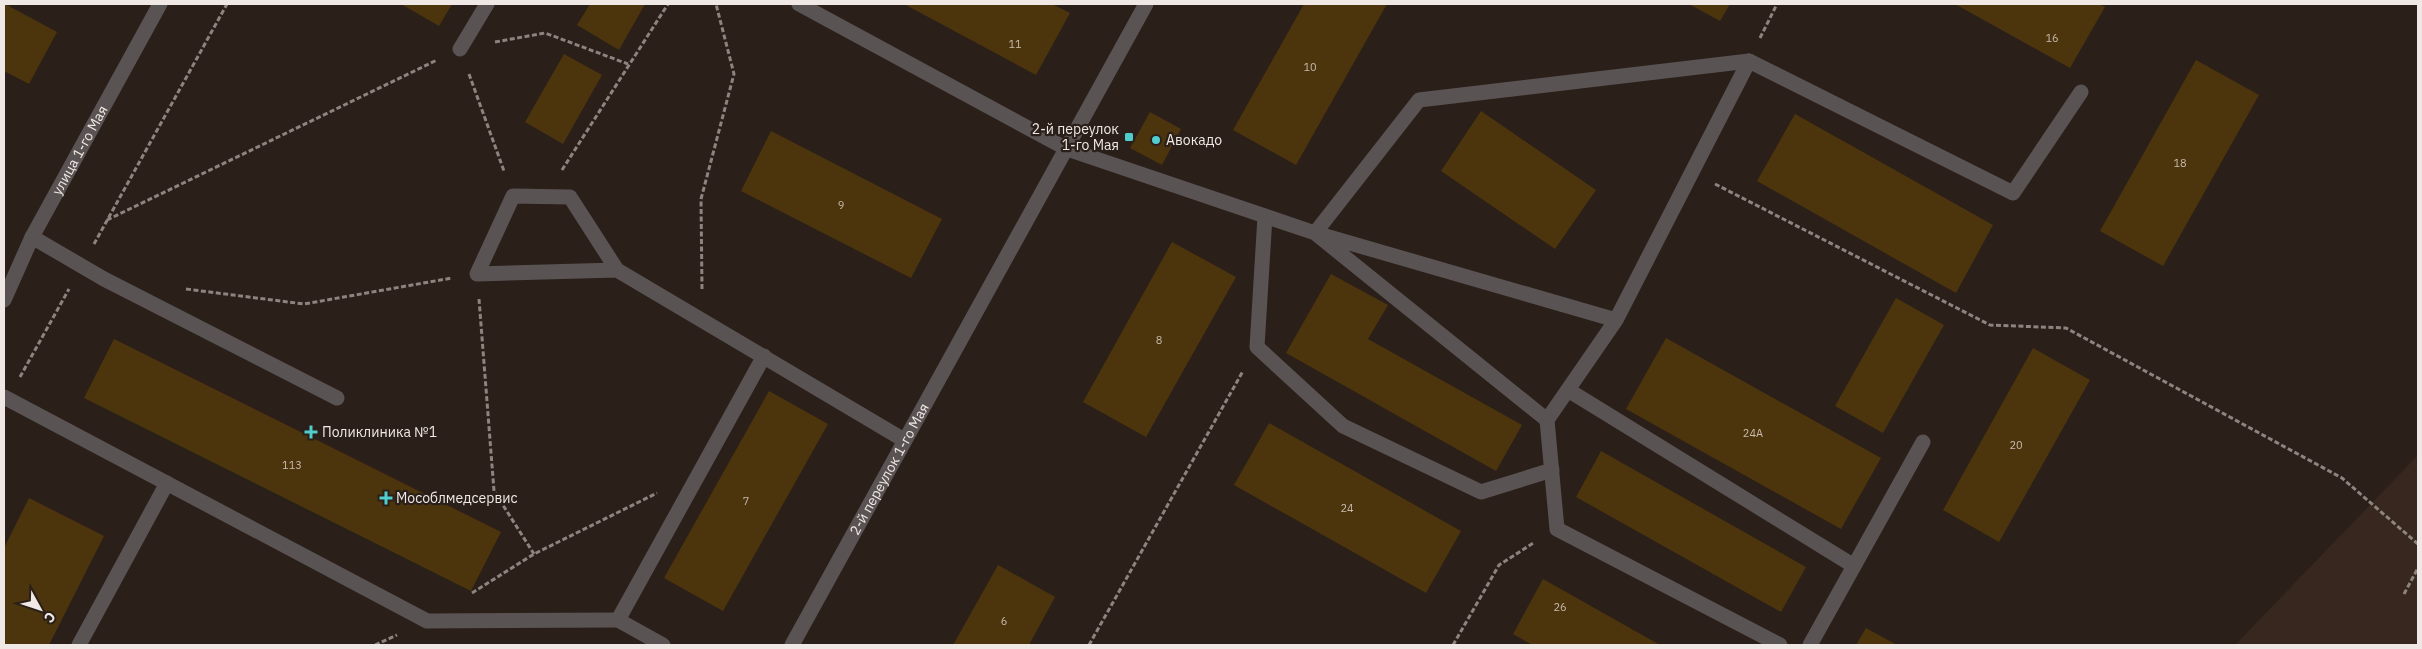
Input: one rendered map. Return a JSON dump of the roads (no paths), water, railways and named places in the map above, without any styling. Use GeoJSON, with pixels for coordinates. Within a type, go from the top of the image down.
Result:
{"type":"FeatureCollection","features":[{"type":"Feature","properties":{"kind":"street","name":"улица 1-го Мая"},"geometry":{"type":"LineString","coordinates":[[4,300],[32,237],[160,4]]}},
{"type":"Feature","properties":{"kind":"street"},"geometry":{"type":"LineString","coordinates":[[460,49],[487,4]]}},
{"type":"Feature","properties":{"kind":"street"},"geometry":{"type":"LineString","coordinates":[[799,4],[1067,149],[1315,233],[1616,320]]}},
{"type":"Feature","properties":{"kind":"street","name":"2-й переулок 1-го Мая"},"geometry":{"type":"LineString","coordinates":[[792,645],[1146,4]]}},
{"type":"Feature","properties":{"kind":"street"},"geometry":{"type":"LineString","coordinates":[[1748,61],[1616,320],[1547,420],[1557,529],[1780,645]]}},
{"type":"Feature","properties":{"kind":"street"},"geometry":{"type":"LineString","coordinates":[[1315,233],[1419,100],[1748,61],[2013,192],[2081,92]]}},
{"type":"Feature","properties":{"kind":"street"},"geometry":{"type":"LineString","coordinates":[[618,270],[477,274],[513,196],[570,197],[618,270],[904,440]]}},
{"type":"Feature","properties":{"kind":"street"},"geometry":{"type":"LineString","coordinates":[[1265,216],[1257,347],[1343,426],[1481,492],[1552,470]]}},
{"type":"Feature","properties":{"kind":"street"},"geometry":{"type":"LineString","coordinates":[[1315,233],[1547,420]]}},
{"type":"Feature","properties":{"kind":"street"},"geometry":{"type":"LineString","coordinates":[[32,237],[81,266],[336,398]]}},
{"type":"Feature","properties":{"kind":"street"},"geometry":{"type":"LineString","coordinates":[[618,620],[764,356]]}},
{"type":"Feature","properties":{"kind":"street"},"geometry":{"type":"LineString","coordinates":[[1568,390],[1854,566]]}},
{"type":"Feature","properties":{"kind":"street"},"geometry":{"type":"LineString","coordinates":[[6,398],[427,621],[618,620],[663,645]]}},
{"type":"Feature","properties":{"kind":"street"},"geometry":{"type":"LineString","coordinates":[[1810,645],[1923,442]]}},
{"type":"Feature","properties":{"kind":"street"},"geometry":{"type":"LineString","coordinates":[[79,645],[166,483]]}},
{"type":"Feature","properties":{"kind":"place","name":"2-й переулок 1-го Мая"},"geometry":{"type":"Point","coordinates":[1129,137]}},
{"type":"Feature","properties":{"kind":"place","name":"Авокадо"},"geometry":{"type":"Point","coordinates":[1156,140]}},
{"type":"Feature","properties":{"kind":"place","name":"Поликлиника №1"},"geometry":{"type":"Point","coordinates":[311,432]}},
{"type":"Feature","properties":{"kind":"place","name":"Мособлмедсервис"},"geometry":{"type":"Point","coordinates":[386,498]}}]}
